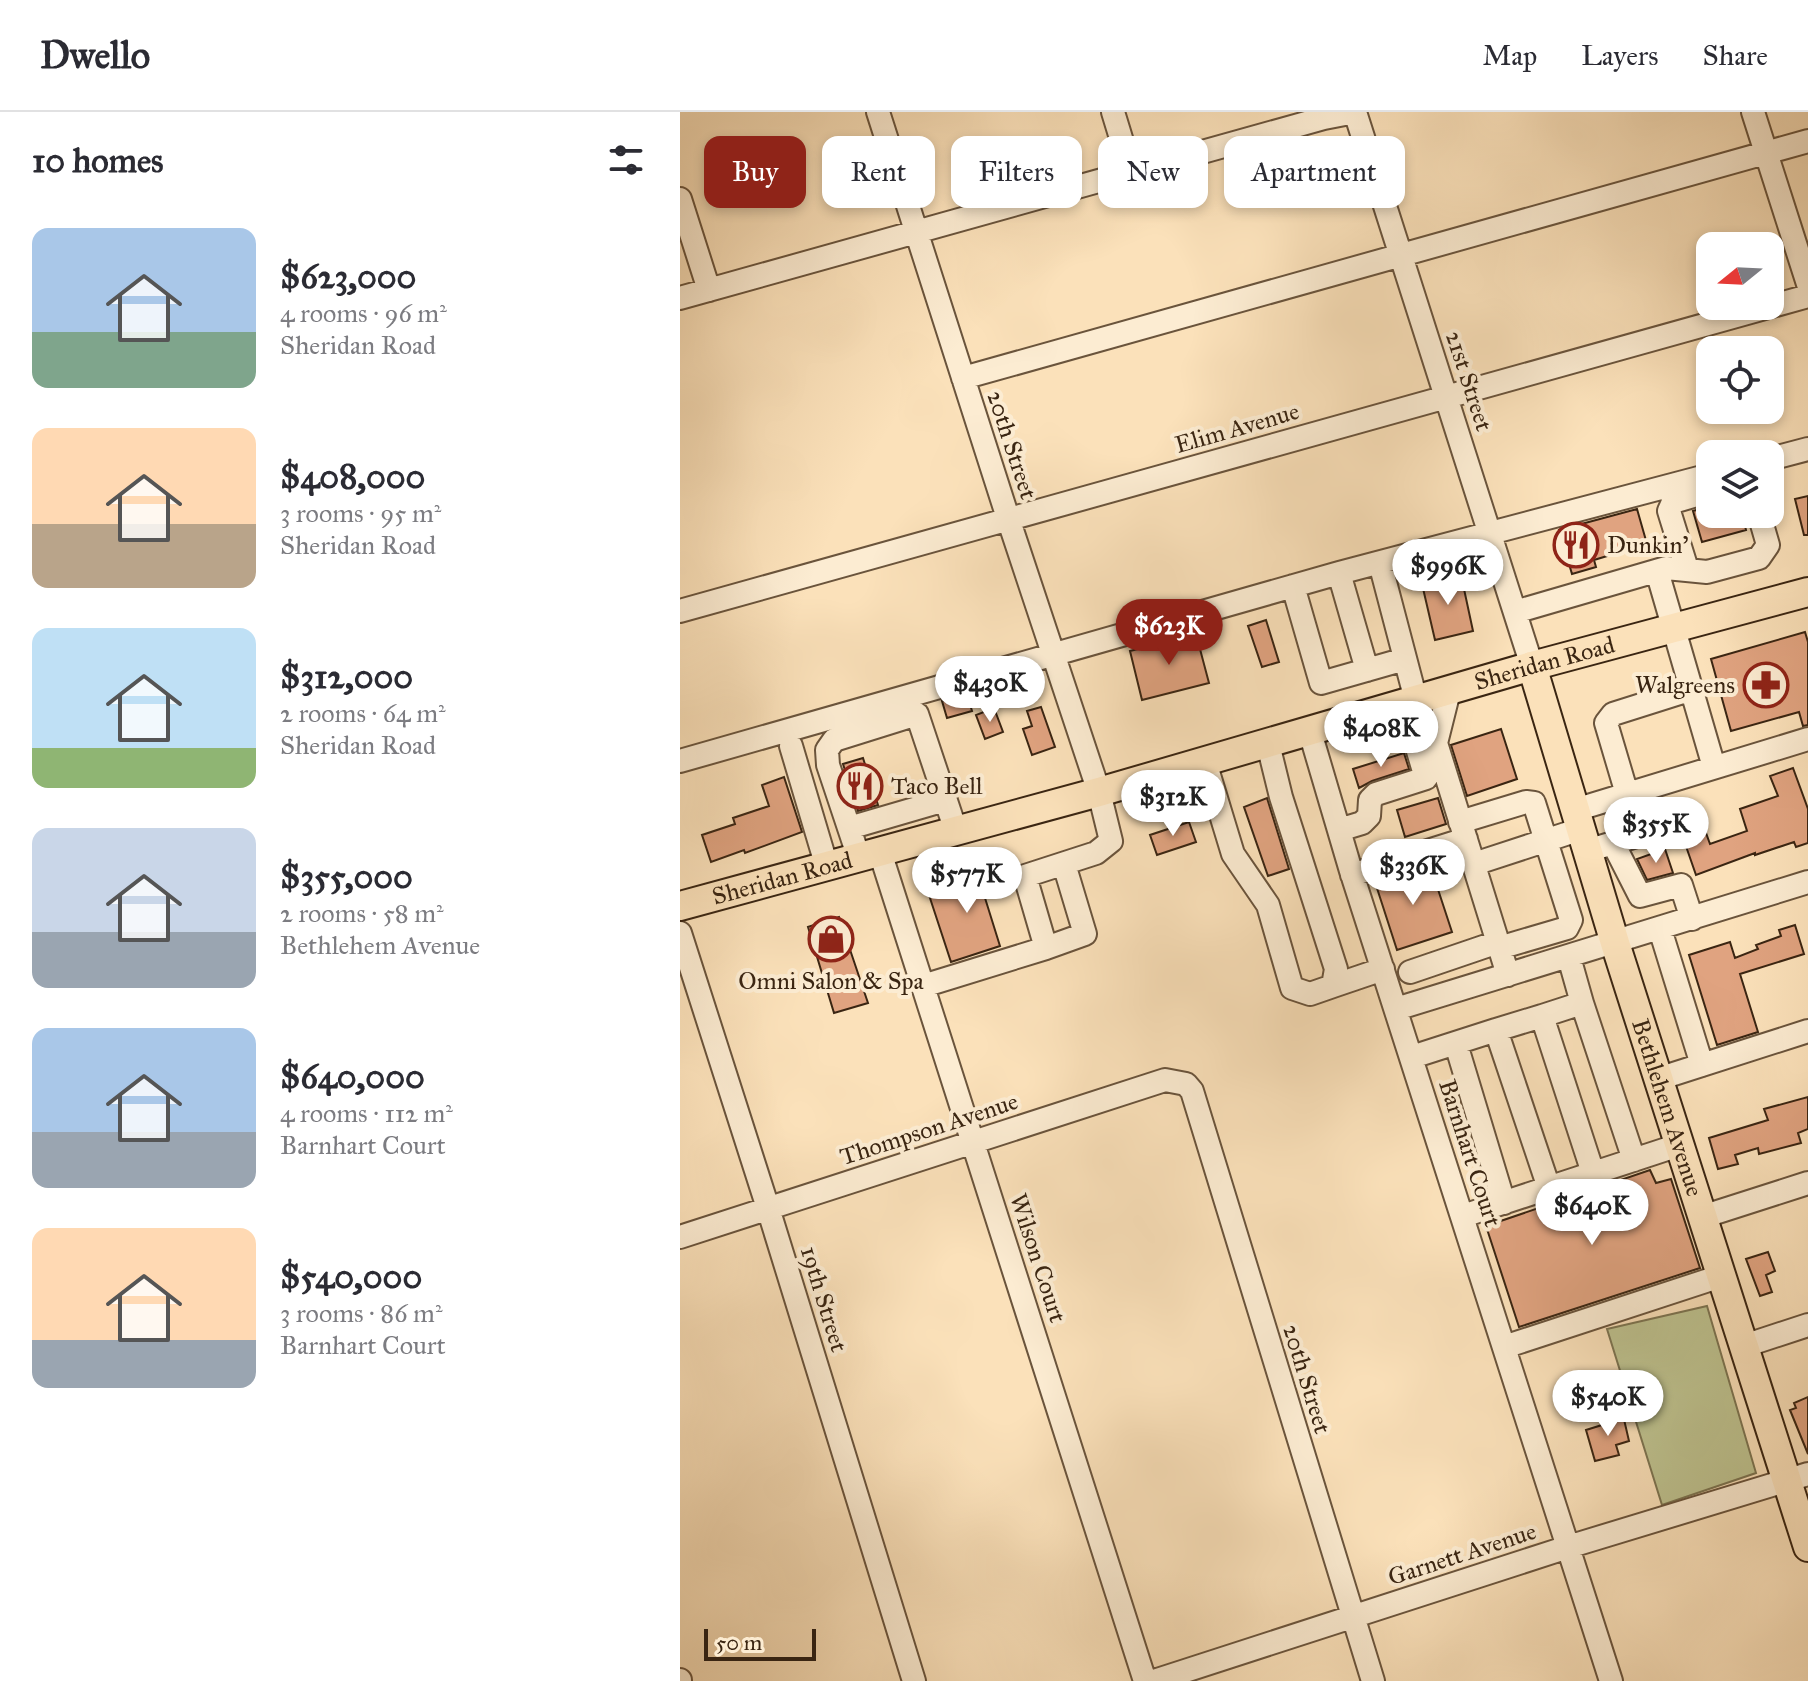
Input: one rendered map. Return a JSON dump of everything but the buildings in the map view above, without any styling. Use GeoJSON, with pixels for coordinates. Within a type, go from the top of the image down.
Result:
{"type":"FeatureCollection","features":[{"type":"Feature","properties":{"kind":"main road","name":"Sheridan Road"},"geometry":{"type":"LineString","coordinates":[[680,906],[1099,792],[1532,666],[1808,592]]}},
{"type":"Feature","properties":{"kind":"main road","name":"Bethlehem Avenue"},"geometry":{"type":"LineString","coordinates":[[1532,666],[1589,833],[1615,943],[1721,1276],[1744,1346],[1797,1477],[1808,1547]]}},
{"type":"Feature","properties":{"kind":"street","name":"20th Street"},"geometry":{"type":"LineString","coordinates":[[878,112],[1099,792],[1111,841],[1096,853],[1064,864]]}},
{"type":"Feature","properties":{"kind":"street"},"geometry":{"type":"LineString","coordinates":[[1113,112],[1120,136]]}},
{"type":"Feature","properties":{"kind":"street"},"geometry":{"type":"LineString","coordinates":[[1208,150],[1355,112]]}},
{"type":"Feature","properties":{"kind":"street","name":"21st Street"},"geometry":{"type":"LineString","coordinates":[[1355,112],[1532,666]]}},
{"type":"Feature","properties":{"kind":"street"},"geometry":{"type":"LineString","coordinates":[[1753,112],[1808,284]]}},
{"type":"Feature","properties":{"kind":"street"},"geometry":{"type":"LineString","coordinates":[[963,378],[1808,141]]}},
{"type":"Feature","properties":{"kind":"street"},"geometry":{"type":"LineString","coordinates":[[680,298],[1098,180]]}},
{"type":"Feature","properties":{"kind":"street"},"geometry":{"type":"LineString","coordinates":[[680,199],[709,290]]}},
{"type":"Feature","properties":{"kind":"street","name":"Elim Avenue"},"geometry":{"type":"LineString","coordinates":[[680,611],[1808,296]]}},
{"type":"Feature","properties":{"kind":"street"},"geometry":{"type":"LineString","coordinates":[[1784,455],[1808,449]]}},
{"type":"Feature","properties":{"kind":"street"},"geometry":{"type":"LineString","coordinates":[[680,761],[1339,573],[1696,479]]}},
{"type":"Feature","properties":{"kind":"street"},"geometry":{"type":"LineString","coordinates":[[1687,569],[1669,511],[1673,502],[1696,495]]}},
{"type":"Feature","properties":{"kind":"street"},"geometry":{"type":"LineString","coordinates":[[1515,612],[1666,568],[1707,572],[1759,558],[1768,545],[1763,528]]}},
{"type":"Feature","properties":{"kind":"street"},"geometry":{"type":"LineString","coordinates":[[1339,830],[1362,823],[1369,816],[1370,800],[1376,794],[1426,778],[1410,702],[1405,659],[1380,563]]}},
{"type":"Feature","properties":{"kind":"street"},"geometry":{"type":"LineString","coordinates":[[1657,571],[1714,767]]}},
{"type":"Feature","properties":{"kind":"street"},"geometry":{"type":"LineString","coordinates":[[1339,573],[1367,670]]}},
{"type":"Feature","properties":{"kind":"street"},"geometry":{"type":"LineString","coordinates":[[1293,586],[1321,683],[1405,659]]}},
{"type":"Feature","properties":{"kind":"street"},"geometry":{"type":"LineString","coordinates":[[1627,794],[1606,723],[1613,714],[1692,689]]}},
{"type":"Feature","properties":{"kind":"street"},"geometry":{"type":"LineString","coordinates":[[1449,691],[1436,743],[1508,975]]}},
{"type":"Feature","properties":{"kind":"street","name":"Wilson Court"},"geometry":{"type":"LineString","coordinates":[[945,800],[917,714],[834,740],[827,750],[828,765],[849,828],[870,855],[923,986],[1145,1681]]}},
{"type":"Feature","properties":{"kind":"street","name":"Barnhart Court"},"geometry":{"type":"LineString","coordinates":[[1310,732],[1352,875],[1611,1681]]}},
{"type":"Feature","properties":{"kind":"street"},"geometry":{"type":"LineString","coordinates":[[1589,833],[1627,794],[1808,739]]}},
{"type":"Feature","properties":{"kind":"street"},"geometry":{"type":"LineString","coordinates":[[1268,744],[1281,797],[1336,969],[1333,986]]}},
{"type":"Feature","properties":{"kind":"street"},"geometry":{"type":"LineString","coordinates":[[791,746],[827,867]]}},
{"type":"Feature","properties":{"kind":"street"},"geometry":{"type":"LineString","coordinates":[[1205,762],[1233,854],[1268,905],[1292,988],[1310,994],[1383,969]]}},
{"type":"Feature","properties":{"kind":"street"},"geometry":{"type":"LineString","coordinates":[[849,828],[945,800],[956,831]]}},
{"type":"Feature","properties":{"kind":"street"},"geometry":{"type":"LineString","coordinates":[[1352,875],[1526,802],[1534,803],[1571,920],[1567,928],[1410,972]]}},
{"type":"Feature","properties":{"kind":"street"},"geometry":{"type":"LineString","coordinates":[[1474,864],[1546,841],[1589,833],[1663,828]]}},
{"type":"Feature","properties":{"kind":"street"},"geometry":{"type":"LineString","coordinates":[[1589,833],[1640,896],[1681,885],[1692,919]]}},
{"type":"Feature","properties":{"kind":"street"},"geometry":{"type":"LineString","coordinates":[[923,986],[1046,948],[1085,934],[1064,864],[1025,876],[1046,948]]}},
{"type":"Feature","properties":{"kind":"street"},"geometry":{"type":"LineString","coordinates":[[1396,1009],[1808,882]]}},
{"type":"Feature","properties":{"kind":"street"},"geometry":{"type":"LineString","coordinates":[[1660,929],[1702,1065]]}},
{"type":"Feature","properties":{"kind":"street","name":"19th Street"},"geometry":{"type":"LineString","coordinates":[[680,933],[689,992],[768,1208],[914,1681]]}},
{"type":"Feature","properties":{"kind":"street"},"geometry":{"type":"LineString","coordinates":[[1569,957],[1634,1160]]}},
{"type":"Feature","properties":{"kind":"street"},"geometry":{"type":"LineString","coordinates":[[1412,1057],[1582,1003]]}},
{"type":"Feature","properties":{"kind":"street"},"geometry":{"type":"LineString","coordinates":[[1542,1016],[1593,1173]]}},
{"type":"Feature","properties":{"kind":"street"},"geometry":{"type":"LineString","coordinates":[[1496,1030],[1549,1188]]}},
{"type":"Feature","properties":{"kind":"street"},"geometry":{"type":"LineString","coordinates":[[1658,1079],[1808,1031]]}},
{"type":"Feature","properties":{"kind":"street"},"geometry":{"type":"LineString","coordinates":[[1456,1044],[1504,1203]]}},
{"type":"Feature","properties":{"kind":"street","name":"Thompson Avenue"},"geometry":{"type":"LineString","coordinates":[[680,1237],[1165,1080],[1186,1084],[1192,1091]]}},
{"type":"Feature","properties":{"kind":"street","name":"20th Street"},"geometry":{"type":"LineString","coordinates":[[1192,1091],[1373,1681]]}},
{"type":"Feature","properties":{"kind":"street"},"geometry":{"type":"LineString","coordinates":[[1463,1216],[1679,1145]]}},
{"type":"Feature","properties":{"kind":"street"},"geometry":{"type":"LineString","coordinates":[[1702,1217],[1808,1183]]}},
{"type":"Feature","properties":{"kind":"street"},"geometry":{"type":"LineString","coordinates":[[1504,1347],[1721,1276]]}},
{"type":"Feature","properties":{"kind":"street"},"geometry":{"type":"LineString","coordinates":[[1744,1346],[1808,1325]]}},
{"type":"Feature","properties":{"kind":"street","name":"Garnett Avenue"},"geometry":{"type":"LineString","coordinates":[[1154,1681],[1568,1547],[1797,1477]]}},
{"type":"Feature","properties":{"kind":"green space"},"geometry":{"type":"Polygon","coordinates":[[[1707,1306],[1756,1473],[1662,1505],[1607,1329],[1707,1306]]]}},
{"type":"Feature","properties":{"kind":"place","name":"Dunkin'"},"geometry":{"type":"Point","coordinates":[1576,545]}},
{"type":"Feature","properties":{"kind":"place","name":"Walgreens"},"geometry":{"type":"Point","coordinates":[1766,685]}},
{"type":"Feature","properties":{"kind":"place","name":"Taco Bell"},"geometry":{"type":"Point","coordinates":[860,786]}},
{"type":"Feature","properties":{"kind":"place","name":"Omni Salon & Spa"},"geometry":{"type":"Point","coordinates":[831,939]}}]}
